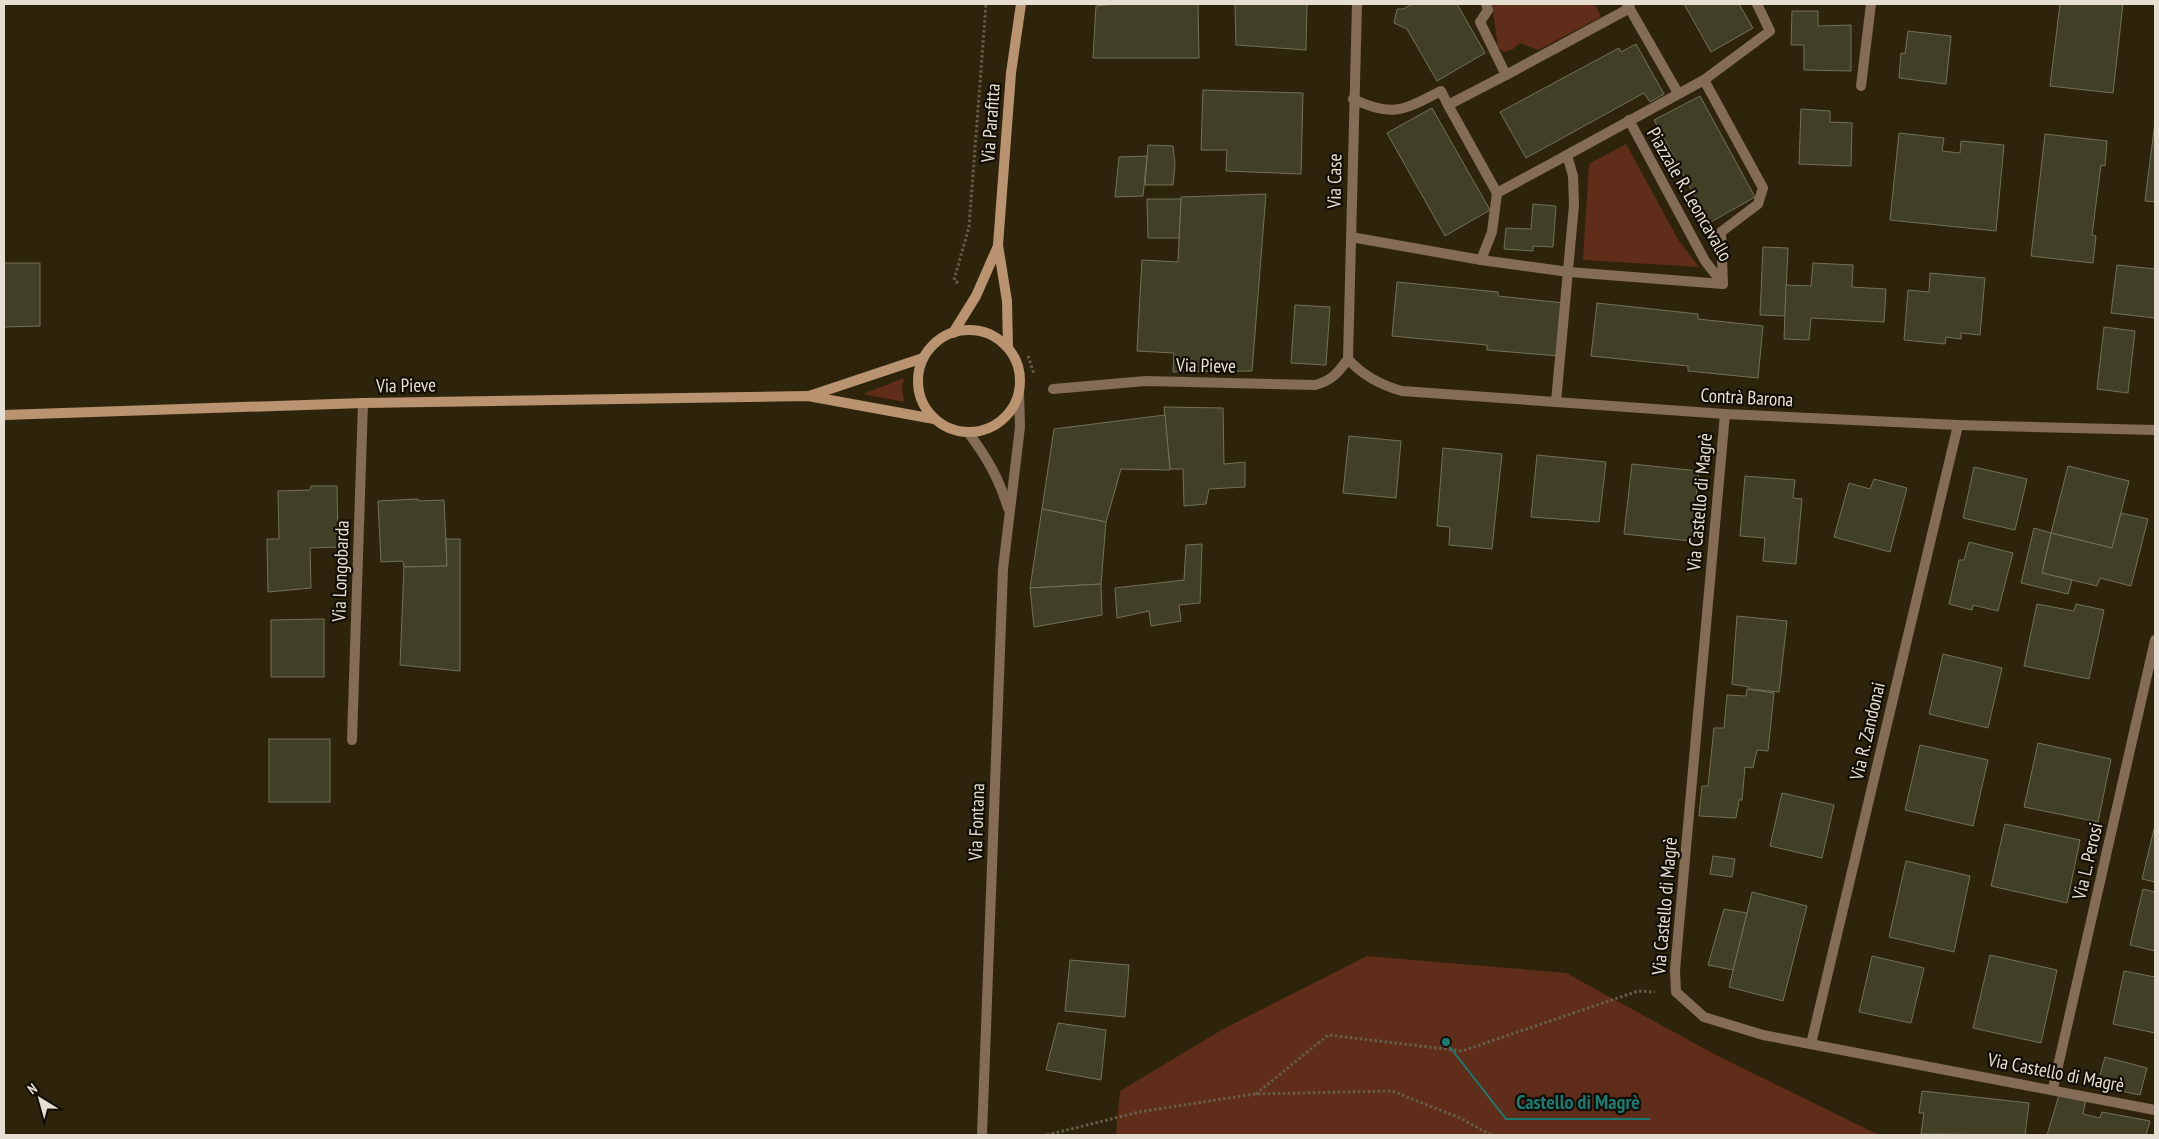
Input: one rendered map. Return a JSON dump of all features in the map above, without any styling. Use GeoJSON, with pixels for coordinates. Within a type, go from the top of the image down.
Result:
{"type":"FeatureCollection","features":[{"type":"Feature","properties":{"kind":"street","name":"Via Parafitta"},"geometry":{"type":"LineString","coordinates":[[1008,347],[1007,301],[998,245],[1011,73],[1021,4]]}},
{"type":"Feature","properties":{"kind":"street","name":"Via Case"},"geometry":{"type":"LineString","coordinates":[[1348,360],[1353,99],[1357,4]]}},
{"type":"Feature","properties":{"kind":"street"},"geometry":{"type":"LineString","coordinates":[[1486,4],[1488,10],[1480,22],[1506,75]]}},
{"type":"Feature","properties":{"kind":"street","name":"Piazzale R. Leoncavallo"},"geometry":{"type":"LineString","coordinates":[[1497,193],[1704,80],[1770,31],[1757,4]]}},
{"type":"Feature","properties":{"kind":"street"},"geometry":{"type":"LineString","coordinates":[[1861,86],[1870,4]]}},
{"type":"Feature","properties":{"kind":"street"},"geometry":{"type":"LineString","coordinates":[[1448,105],[1506,75],[1629,6],[1678,93]]}},
{"type":"Feature","properties":{"kind":"street","name":"Piazzale R. Leoncavallo"},"geometry":{"type":"LineString","coordinates":[[1704,80],[1763,188],[1758,204],[1721,232],[1723,284]]}},
{"type":"Feature","properties":{"kind":"street"},"geometry":{"type":"LineString","coordinates":[[1353,99],[1371,108],[1390,112],[1416,103],[1441,91],[1497,193],[1492,232],[1481,260]]}},
{"type":"Feature","properties":{"kind":"street","name":"Piazzale R. Leoncavallo"},"geometry":{"type":"LineString","coordinates":[[1629,120],[1705,261],[1723,284]]}},
{"type":"Feature","properties":{"kind":"street"},"geometry":{"type":"LineString","coordinates":[[1556,402],[1574,205],[1573,176],[1567,155]]}},
{"type":"Feature","properties":{"kind":"street","name":"Piazzale R. Leoncavallo"},"geometry":{"type":"LineString","coordinates":[[1351,237],[1481,260],[1569,272],[1723,284]]}},
{"type":"Feature","properties":{"kind":"street","name":"Via Parafitta"},"geometry":{"type":"LineString","coordinates":[[953,333],[976,296],[998,245]]}},
{"type":"Feature","properties":{"kind":"street"},"geometry":{"type":"LineString","coordinates":[[968,330],[983,332],[996,338],[1008,347],[1016,361],[1020,376],[1019,392],[1012,408],[1001,421],[985,430],[968,432],[944,426],[934,419],[924,405],[919,390],[918,374],[923,358],[931,347],[953,333],[968,330]]}},
{"type":"Feature","properties":{"kind":"street","name":"Via Pieve"},"geometry":{"type":"LineString","coordinates":[[808,396],[923,358]]}},
{"type":"Feature","properties":{"kind":"street","name":"Via Pieve"},"geometry":{"type":"LineString","coordinates":[[1053,389],[1146,381],[1315,385],[1326,382],[1338,374],[1348,360]]}},
{"type":"Feature","properties":{"kind":"street","name":"Contrà Barona"},"geometry":{"type":"LineString","coordinates":[[1348,360],[1360,372],[1382,386],[1402,391],[1724,414],[1958,425],[2155,430]]}},
{"type":"Feature","properties":{"kind":"street","name":"Via Fontana"},"geometry":{"type":"LineString","coordinates":[[982,1135],[1003,569],[1008,511],[1020,427],[1019,392]]}},
{"type":"Feature","properties":{"kind":"street","name":"Via Pieve"},"geometry":{"type":"LineString","coordinates":[[4,414],[363,403],[808,396],[934,419]]}},
{"type":"Feature","properties":{"kind":"street","name":"Via Longobarda"},"geometry":{"type":"LineString","coordinates":[[352,740],[363,403]]}},
{"type":"Feature","properties":{"kind":"street","name":"Via Castello di Magrè"},"geometry":{"type":"LineString","coordinates":[[1724,414],[1674,981],[1676,992],[1695,1011],[1717,1023],[1811,1044],[2053,1088],[2155,1110]]}},
{"type":"Feature","properties":{"kind":"street","name":"Via R. Zandonai"},"geometry":{"type":"LineString","coordinates":[[1811,1044],[1958,425]]}},
{"type":"Feature","properties":{"kind":"street","name":"Via Fontana"},"geometry":{"type":"LineString","coordinates":[[968,432],[990,461],[1000,480],[1008,511]]}},
{"type":"Feature","properties":{"kind":"street","name":"Via L. Perosi"},"geometry":{"type":"LineString","coordinates":[[2053,1088],[2155,640]]}},
{"type":"Feature","properties":{"kind":"path"},"geometry":{"type":"LineString","coordinates":[[976,296],[954,280],[969,227],[986,4]]}},
{"type":"Feature","properties":{"kind":"path"},"geometry":{"type":"LineString","coordinates":[[1255,1094],[1328,1035],[1462,1051],[1638,991]]}},
{"type":"Feature","properties":{"kind":"path"},"geometry":{"type":"LineString","coordinates":[[1047,1135],[1139,1112],[1255,1094],[1392,1091],[1460,1118],[1491,1135]]}},
{"type":"Feature","properties":{"kind":"shaded area"},"geometry":{"type":"Polygon","coordinates":[[[1492,4],[1595,4],[1601,17],[1538,50],[1520,43],[1513,49],[1504,52],[1498,48],[1492,4]]]}},
{"type":"Feature","properties":{"kind":"shaded area"},"geometry":{"type":"Polygon","coordinates":[[[1626,144],[1679,241],[1699,267],[1583,260],[1589,164],[1626,144]]]}},
{"type":"Feature","properties":{"kind":"shaded area"},"geometry":{"type":"Polygon","coordinates":[[[904,378],[902,387],[904,402],[863,394],[904,378]]]}},
{"type":"Feature","properties":{"kind":"shaded area"},"geometry":{"type":"Polygon","coordinates":[[[1367,956],[1566,973],[1716,1055],[1879,1135],[1116,1135],[1120,1091],[1223,1029],[1367,956]]]}},
{"type":"Feature","properties":{"kind":"building"},"geometry":{"type":"Polygon","coordinates":[[[1115,4],[1198,4],[1199,58],[1093,58],[1096,6],[1115,4]]]}},
{"type":"Feature","properties":{"kind":"building"},"geometry":{"type":"Polygon","coordinates":[[[1235,4],[1307,4],[1306,50],[1236,45],[1235,4]]]}},
{"type":"Feature","properties":{"kind":"building"},"geometry":{"type":"Polygon","coordinates":[[[1413,4],[1457,4],[1485,53],[1437,81],[1407,29],[1394,23],[1397,9],[1403,9],[1413,4]]]}},
{"type":"Feature","properties":{"kind":"building"},"geometry":{"type":"Polygon","coordinates":[[[1684,4],[1739,4],[1753,28],[1711,52],[1684,4]]]}},
{"type":"Feature","properties":{"kind":"building"},"geometry":{"type":"Polygon","coordinates":[[[2060,4],[2123,4],[2113,93],[2050,86],[2060,4]]]}},
{"type":"Feature","properties":{"kind":"building"},"geometry":{"type":"Polygon","coordinates":[[[1792,11],[1818,11],[1818,26],[1851,25],[1851,71],[1804,70],[1804,45],[1791,45],[1792,11]]]}},
{"type":"Feature","properties":{"kind":"building"},"geometry":{"type":"Polygon","coordinates":[[[1908,31],[1951,36],[1946,84],[1899,78],[1901,53],[1905,54],[1908,31]]]}},
{"type":"Feature","properties":{"kind":"building"},"geometry":{"type":"Polygon","coordinates":[[[1636,44],[1664,94],[1650,102],[1644,93],[1526,158],[1500,112],[1619,48],[1621,52],[1636,44]]]}},
{"type":"Feature","properties":{"kind":"building"},"geometry":{"type":"Polygon","coordinates":[[[1203,90],[1303,93],[1301,174],[1226,171],[1227,150],[1201,150],[1203,90]]]}},
{"type":"Feature","properties":{"kind":"building"},"geometry":{"type":"Polygon","coordinates":[[[1700,96],[1755,197],[1709,223],[1654,120],[1700,96]]]}},
{"type":"Feature","properties":{"kind":"building"},"geometry":{"type":"Polygon","coordinates":[[[1432,108],[1490,210],[1445,236],[1387,133],[1432,108]]]}},
{"type":"Feature","properties":{"kind":"building"},"geometry":{"type":"Polygon","coordinates":[[[1801,109],[1830,111],[1830,122],[1852,123],[1851,166],[1799,164],[1801,109]]]}},
{"type":"Feature","properties":{"kind":"building"},"geometry":{"type":"Polygon","coordinates":[[[2155,122],[2155,202],[2145,201],[2155,122]]]}},
{"type":"Feature","properties":{"kind":"building"},"geometry":{"type":"Polygon","coordinates":[[[1899,133],[1944,138],[1942,151],[1960,153],[1961,141],[2004,145],[1996,231],[1890,220],[1899,133]]]}},
{"type":"Feature","properties":{"kind":"building"},"geometry":{"type":"Polygon","coordinates":[[[2045,134],[2107,141],[2105,166],[2101,165],[2092,235],[2096,236],[2093,263],[2031,256],[2045,134]]]}},
{"type":"Feature","properties":{"kind":"building"},"geometry":{"type":"Polygon","coordinates":[[[1148,145],[1173,146],[1175,165],[1173,185],[1145,185],[1148,145]]]}},
{"type":"Feature","properties":{"kind":"building"},"geometry":{"type":"Polygon","coordinates":[[[1147,156],[1143,196],[1115,197],[1119,157],[1147,156]]]}},
{"type":"Feature","properties":{"kind":"building"},"geometry":{"type":"Polygon","coordinates":[[[1266,194],[1252,371],[1173,372],[1174,353],[1137,351],[1142,260],[1178,262],[1181,197],[1266,194]]]}},
{"type":"Feature","properties":{"kind":"building"},"geometry":{"type":"Polygon","coordinates":[[[1147,199],[1181,199],[1179,238],[1148,238],[1147,199]]]}},
{"type":"Feature","properties":{"kind":"building"},"geometry":{"type":"Polygon","coordinates":[[[1533,204],[1556,206],[1553,247],[1533,246],[1533,251],[1504,249],[1506,228],[1531,229],[1533,204]]]}},
{"type":"Feature","properties":{"kind":"building"},"geometry":{"type":"Polygon","coordinates":[[[1763,247],[1788,248],[1785,316],[1760,315],[1763,247]]]}},
{"type":"Feature","properties":{"kind":"building"},"geometry":{"type":"Polygon","coordinates":[[[4,263],[40,263],[40,326],[4,327],[4,263]]]}},
{"type":"Feature","properties":{"kind":"building"},"geometry":{"type":"Polygon","coordinates":[[[1813,263],[1853,265],[1852,287],[1886,289],[1884,322],[1811,318],[1809,340],[1784,339],[1786,285],[1811,286],[1813,263]]]}},
{"type":"Feature","properties":{"kind":"building"},"geometry":{"type":"Polygon","coordinates":[[[2117,265],[2155,269],[2155,318],[2111,313],[2117,265]]]}},
{"type":"Feature","properties":{"kind":"building"},"geometry":{"type":"Polygon","coordinates":[[[1930,273],[1985,278],[1980,335],[1961,333],[1961,339],[1946,337],[1945,344],[1904,340],[1908,290],[1929,292],[1930,273]]]}},
{"type":"Feature","properties":{"kind":"building"},"geometry":{"type":"Polygon","coordinates":[[[1397,282],[1498,292],[1498,296],[1564,303],[1558,356],[1487,350],[1487,345],[1392,336],[1397,282]]]}},
{"type":"Feature","properties":{"kind":"building"},"geometry":{"type":"Polygon","coordinates":[[[1597,303],[1698,314],[1698,319],[1763,326],[1758,378],[1688,371],[1688,366],[1591,356],[1597,303]]]}},
{"type":"Feature","properties":{"kind":"building"},"geometry":{"type":"Polygon","coordinates":[[[1295,305],[1330,307],[1326,365],[1291,363],[1295,305]]]}},
{"type":"Feature","properties":{"kind":"building"},"geometry":{"type":"Polygon","coordinates":[[[2104,327],[2135,331],[2128,393],[2097,389],[2104,327]]]}},
{"type":"Feature","properties":{"kind":"building"},"geometry":{"type":"Polygon","coordinates":[[[1164,407],[1223,408],[1224,464],[1245,462],[1245,487],[1209,489],[1206,504],[1184,506],[1183,469],[1170,469],[1164,407]]]}},
{"type":"Feature","properties":{"kind":"building"},"geometry":{"type":"Polygon","coordinates":[[[1165,415],[1170,470],[1121,469],[1106,522],[1042,509],[1054,429],[1165,415]]]}},
{"type":"Feature","properties":{"kind":"building"},"geometry":{"type":"Polygon","coordinates":[[[1349,436],[1401,441],[1396,498],[1343,493],[1349,436]]]}},
{"type":"Feature","properties":{"kind":"building"},"geometry":{"type":"Polygon","coordinates":[[[1443,448],[1502,454],[1492,549],[1449,545],[1450,527],[1437,526],[1443,448]]]}},
{"type":"Feature","properties":{"kind":"building"},"geometry":{"type":"Polygon","coordinates":[[[1537,455],[1606,462],[1599,522],[1531,517],[1537,455]]]}},
{"type":"Feature","properties":{"kind":"building"},"geometry":{"type":"Polygon","coordinates":[[[1632,464],[1699,471],[1691,541],[1624,534],[1632,464]]]}},
{"type":"Feature","properties":{"kind":"building"},"geometry":{"type":"Polygon","coordinates":[[[2068,466],[2129,481],[2112,548],[2051,533],[2068,466]]]}},
{"type":"Feature","properties":{"kind":"building"},"geometry":{"type":"Polygon","coordinates":[[[1974,467],[2027,479],[2015,530],[1963,518],[1974,467]]]}},
{"type":"Feature","properties":{"kind":"building"},"geometry":{"type":"Polygon","coordinates":[[[1745,476],[1795,480],[1793,498],[1802,499],[1796,564],[1763,561],[1765,538],[1740,536],[1745,476]]]}},
{"type":"Feature","properties":{"kind":"building"},"geometry":{"type":"Polygon","coordinates":[[[1874,479],[1907,488],[1890,552],[1834,537],[1849,483],[1870,489],[1874,479]]]}},
{"type":"Feature","properties":{"kind":"building"},"geometry":{"type":"Polygon","coordinates":[[[311,486],[337,486],[338,547],[310,548],[311,588],[268,592],[267,539],[279,539],[278,491],[310,490],[311,486]]]}},
{"type":"Feature","properties":{"kind":"building"},"geometry":{"type":"Polygon","coordinates":[[[418,499],[419,501],[444,500],[447,566],[404,567],[403,561],[381,562],[378,501],[418,499]]]}},
{"type":"Feature","properties":{"kind":"building"},"geometry":{"type":"Polygon","coordinates":[[[1042,509],[1106,522],[1101,584],[1030,588],[1042,509]]]}},
{"type":"Feature","properties":{"kind":"building"},"geometry":{"type":"Polygon","coordinates":[[[2121,513],[2148,519],[2131,586],[2100,578],[2097,586],[2042,573],[2051,533],[2112,548],[2121,513]]]}},
{"type":"Feature","properties":{"kind":"building"},"geometry":{"type":"Polygon","coordinates":[[[2034,528],[2051,533],[2042,573],[2072,580],[2068,594],[2021,583],[2034,528]]]}},
{"type":"Feature","properties":{"kind":"building"},"geometry":{"type":"Polygon","coordinates":[[[446,539],[460,539],[460,671],[400,665],[404,567],[447,566],[446,539]]]}},
{"type":"Feature","properties":{"kind":"building"},"geometry":{"type":"Polygon","coordinates":[[[1969,542],[2013,553],[1998,611],[1973,605],[1972,610],[1949,604],[1959,560],[1964,560],[1969,542]]]}},
{"type":"Feature","properties":{"kind":"building"},"geometry":{"type":"Polygon","coordinates":[[[1202,544],[1200,603],[1179,605],[1181,621],[1151,626],[1149,611],[1117,618],[1115,588],[1184,580],[1186,545],[1202,544]]]}},
{"type":"Feature","properties":{"kind":"building"},"geometry":{"type":"Polygon","coordinates":[[[1101,584],[1102,615],[1034,627],[1030,588],[1101,584]]]}},
{"type":"Feature","properties":{"kind":"building"},"geometry":{"type":"Polygon","coordinates":[[[2037,604],[2074,611],[2076,604],[2104,610],[2089,679],[2024,666],[2037,604]]]}},
{"type":"Feature","properties":{"kind":"building"},"geometry":{"type":"Polygon","coordinates":[[[1737,616],[1787,621],[1779,692],[1749,689],[1749,687],[1732,684],[1737,616]]]}},
{"type":"Feature","properties":{"kind":"building"},"geometry":{"type":"Polygon","coordinates":[[[324,619],[324,677],[271,677],[271,620],[324,619]]]}},
{"type":"Feature","properties":{"kind":"building"},"geometry":{"type":"Polygon","coordinates":[[[1943,654],[2002,668],[1988,728],[1929,714],[1943,654]]]}},
{"type":"Feature","properties":{"kind":"building"},"geometry":{"type":"Polygon","coordinates":[[[1747,689],[1774,693],[1768,751],[1757,750],[1753,768],[1745,767],[1742,800],[1739,800],[1736,818],[1699,816],[1702,786],[1708,786],[1714,728],[1724,728],[1727,695],[1746,696],[1747,689]]]}},
{"type":"Feature","properties":{"kind":"building"},"geometry":{"type":"Polygon","coordinates":[[[269,739],[330,739],[330,802],[269,802],[269,739]]]}},
{"type":"Feature","properties":{"kind":"building"},"geometry":{"type":"Polygon","coordinates":[[[2038,743],[2111,759],[2098,822],[2024,807],[2038,743]]]}},
{"type":"Feature","properties":{"kind":"building"},"geometry":{"type":"Polygon","coordinates":[[[1920,745],[1988,760],[1973,826],[1905,810],[1920,745]]]}},
{"type":"Feature","properties":{"kind":"building"},"geometry":{"type":"Polygon","coordinates":[[[1782,793],[1834,805],[1822,858],[1770,846],[1782,793]]]}},
{"type":"Feature","properties":{"kind":"building"},"geometry":{"type":"Polygon","coordinates":[[[2005,824],[2080,840],[2067,903],[1991,886],[2005,824]]]}},
{"type":"Feature","properties":{"kind":"building"},"geometry":{"type":"Polygon","coordinates":[[[2155,825],[2155,882],[2142,879],[2155,825]]]}},
{"type":"Feature","properties":{"kind":"building"},"geometry":{"type":"Polygon","coordinates":[[[1713,856],[1735,859],[1732,877],[1710,874],[1713,856]]]}},
{"type":"Feature","properties":{"kind":"building"},"geometry":{"type":"Polygon","coordinates":[[[1906,861],[1970,876],[1954,952],[1889,937],[1906,861]]]}},
{"type":"Feature","properties":{"kind":"building"},"geometry":{"type":"Polygon","coordinates":[[[2143,889],[2155,892],[2155,951],[2130,945],[2143,889]]]}},
{"type":"Feature","properties":{"kind":"building"},"geometry":{"type":"Polygon","coordinates":[[[1752,892],[1807,906],[1783,1001],[1729,987],[1752,892]]]}},
{"type":"Feature","properties":{"kind":"building"},"geometry":{"type":"Polygon","coordinates":[[[1724,909],[1747,913],[1733,970],[1708,965],[1724,909]]]}},
{"type":"Feature","properties":{"kind":"building"},"geometry":{"type":"Polygon","coordinates":[[[1990,955],[2057,970],[2041,1043],[1973,1028],[1990,955]]]}},
{"type":"Feature","properties":{"kind":"building"},"geometry":{"type":"Polygon","coordinates":[[[1872,956],[1924,968],[1911,1023],[1859,1012],[1872,956]]]}},
{"type":"Feature","properties":{"kind":"building"},"geometry":{"type":"Polygon","coordinates":[[[1070,960],[1129,965],[1125,1017],[1065,1011],[1070,960]]]}},
{"type":"Feature","properties":{"kind":"building"},"geometry":{"type":"Polygon","coordinates":[[[2124,971],[2155,977],[2155,1033],[2113,1024],[2124,971]]]}},
{"type":"Feature","properties":{"kind":"building"},"geometry":{"type":"Polygon","coordinates":[[[1058,1023],[1106,1030],[1101,1080],[1046,1070],[1058,1023]]]}},
{"type":"Feature","properties":{"kind":"building"},"geometry":{"type":"Polygon","coordinates":[[[2105,1057],[2147,1068],[2140,1095],[2097,1086],[2105,1057]]]}},
{"type":"Feature","properties":{"kind":"building"},"geometry":{"type":"Polygon","coordinates":[[[1922,1091],[2029,1103],[2025,1135],[1921,1134],[1924,1113],[1919,1113],[1922,1091]]]}},
{"type":"Feature","properties":{"kind":"building"},"geometry":{"type":"Polygon","coordinates":[[[2059,1095],[2086,1099],[2083,1114],[2100,1118],[2102,1112],[2150,1121],[2146,1135],[2047,1135],[2059,1095]]]}},
{"type":"Feature","properties":{"kind":"place","name":"Castello di Magrè"},"geometry":{"type":"Point","coordinates":[1446,1042]}}]}
